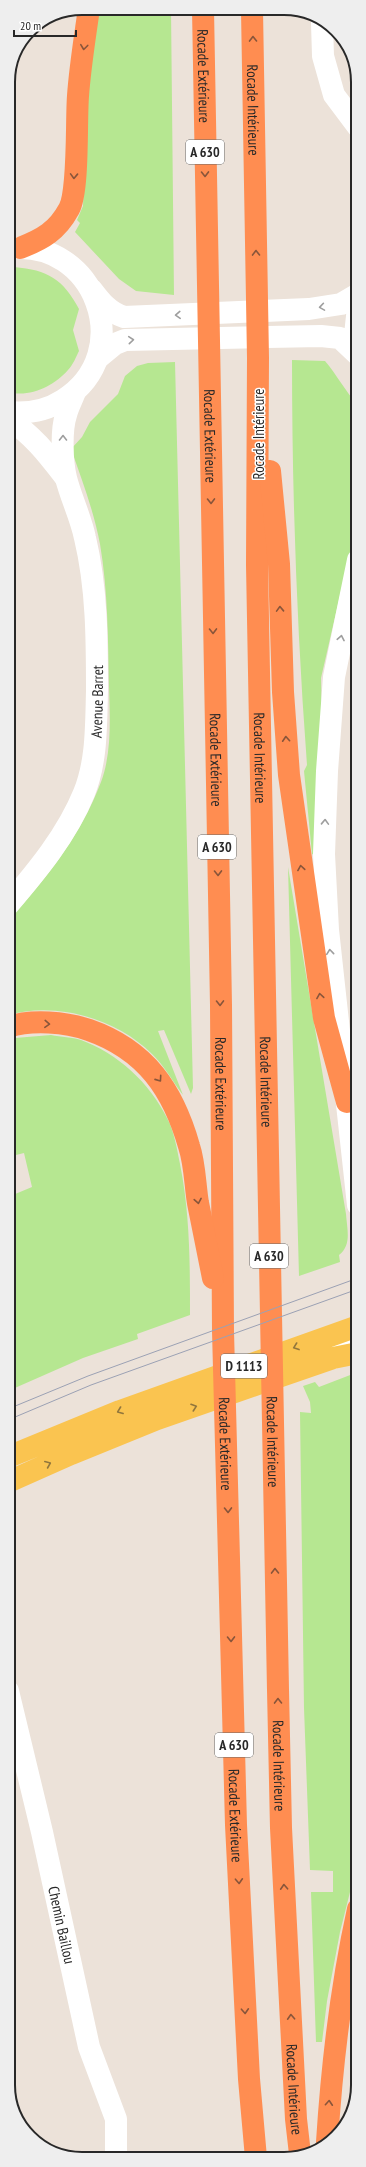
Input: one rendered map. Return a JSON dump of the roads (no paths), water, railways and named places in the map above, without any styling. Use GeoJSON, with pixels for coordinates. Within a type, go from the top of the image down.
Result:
{"type":"FeatureCollection","features":[{"type":"Feature","properties":{"kind":"highway"},"geometry":{"type":"LineString","coordinates":[[15,248],[44,238],[57,227],[70,208],[74,190],[78,95],[88,15]]}},
{"type":"Feature","properties":{"kind":"highway","name":"Rocade Extérieure"},"geometry":{"type":"LineString","coordinates":[[203,15],[206,296],[221,1005],[223,1331],[236,1824],[249,2079],[255,2152]]}},
{"type":"Feature","properties":{"kind":"highway","name":"Rocade Intérieure"},"geometry":{"type":"LineString","coordinates":[[252,15],[258,358],[257,581],[281,1820],[296,2119],[300,2150]]}},
{"type":"Feature","properties":{"kind":"highway"},"geometry":{"type":"LineString","coordinates":[[258,358],[279,564],[283,692],[289,775],[324,1018],[347,1102]]}},
{"type":"Feature","properties":{"kind":"highway"},"geometry":{"type":"LineString","coordinates":[[15,1026],[44,1023],[80,1027],[108,1037],[136,1054],[157,1076],[174,1104],[190,1147],[198,1204],[223,1331]]}},
{"type":"Feature","properties":{"kind":"highway"},"geometry":{"type":"LineString","coordinates":[[326,2136],[330,2081],[346,1964],[351,1941]]}},
{"type":"Feature","properties":{"kind":"main road","name":"D 1113"},"geometry":{"type":"LineString","coordinates":[[15,1454],[156,1398],[351,1328]]}},
{"type":"Feature","properties":{"kind":"main road","name":"D 1113"},"geometry":{"type":"LineString","coordinates":[[15,1479],[71,1454],[157,1420],[333,1358],[351,1354]]}},
{"type":"Feature","properties":{"kind":"street"},"geometry":{"type":"LineString","coordinates":[[322,27],[323,56],[334,95],[351,118]]}},
{"type":"Feature","properties":{"kind":"street"},"geometry":{"type":"LineString","coordinates":[[15,248],[42,251],[62,259],[79,273],[108,308],[114,313],[124,317],[309,309],[341,304],[351,298]]}},
{"type":"Feature","properties":{"kind":"street"},"geometry":{"type":"LineString","coordinates":[[15,413],[23,414],[51,408],[75,392],[89,377],[98,358],[102,335],[100,312],[92,290]]}},
{"type":"Feature","properties":{"kind":"street"},"geometry":{"type":"LineString","coordinates":[[98,358],[115,344],[125,340],[309,336],[340,338],[351,348]]}},
{"type":"Feature","properties":{"kind":"street","name":"Avenue Barret"},"geometry":{"type":"LineString","coordinates":[[15,896],[46,858],[66,828],[84,792],[92,766],[96,721],[97,647],[94,592],[85,538],[65,477],[65,415],[75,392]]}},
{"type":"Feature","properties":{"kind":"street","name":"Avenue Barret"},"geometry":{"type":"LineString","coordinates":[[15,422],[22,427],[40,445],[65,477]]}},
{"type":"Feature","properties":{"kind":"street"},"geometry":{"type":"LineString","coordinates":[[351,594],[334,677],[327,771],[324,854],[328,930],[351,1139]]}},
{"type":"Feature","properties":{"kind":"street"},"geometry":{"type":"LineString","coordinates":[[333,1358],[351,1345]]}},
{"type":"Feature","properties":{"kind":"street","name":"Chemin Baillou"},"geometry":{"type":"LineString","coordinates":[[15,1720],[42,1832],[89,2047],[116,2119],[116,2152]]}},
{"type":"Feature","properties":{"kind":"tram line"},"geometry":{"type":"LineString","coordinates":[[15,1406],[88,1376],[351,1281]]}},
{"type":"Feature","properties":{"kind":"tram line"},"geometry":{"type":"LineString","coordinates":[[15,1417],[91,1385],[351,1292]]}}]}
